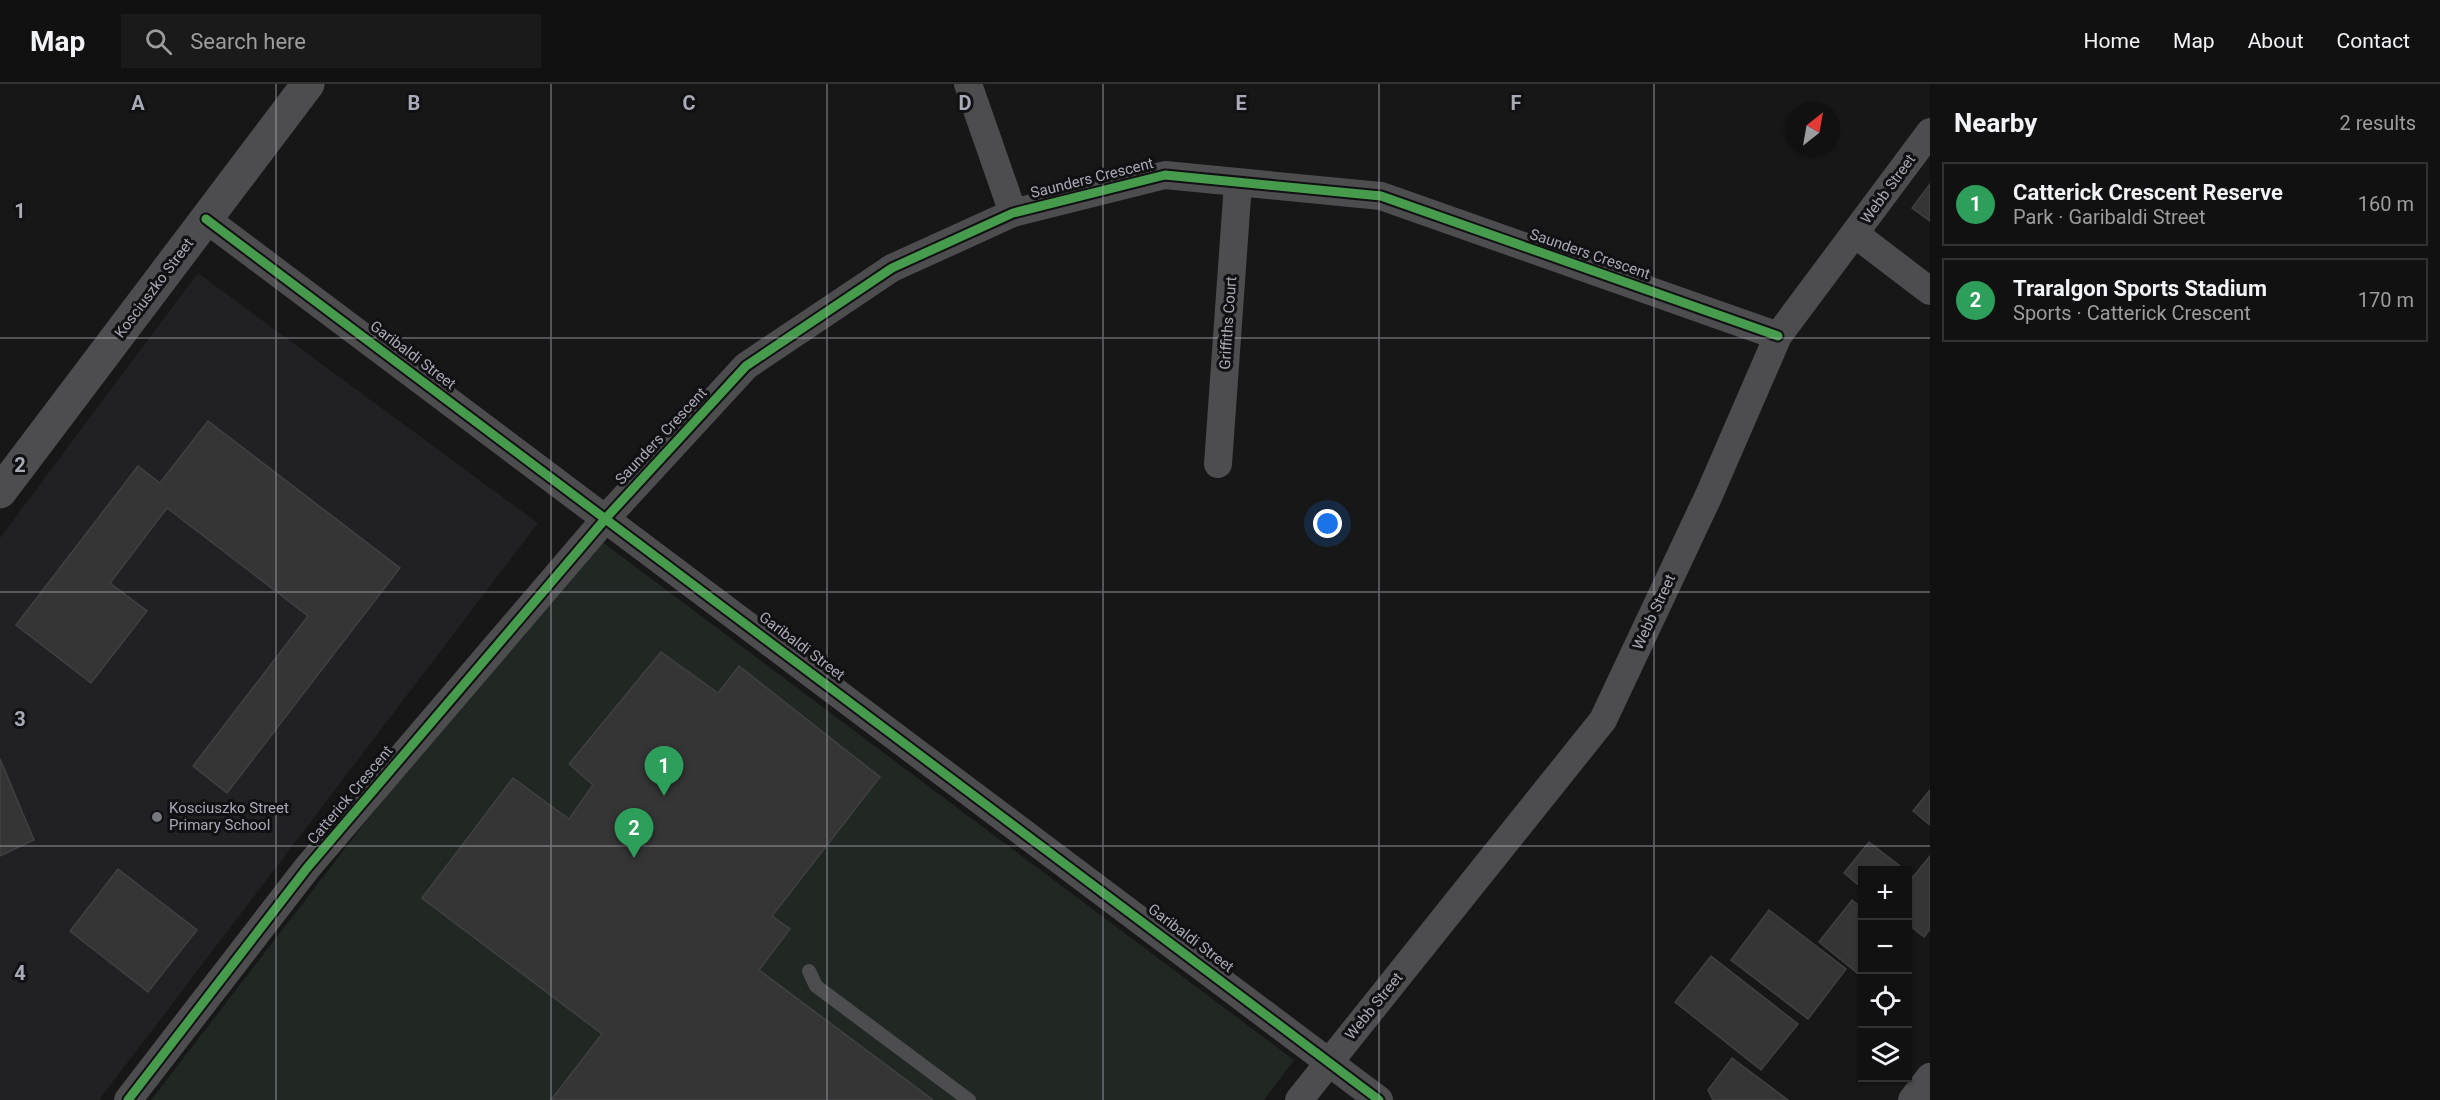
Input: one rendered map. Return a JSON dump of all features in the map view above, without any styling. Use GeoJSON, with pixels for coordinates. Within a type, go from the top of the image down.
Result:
{"type":"FeatureCollection","features":[{"type":"Feature","properties":{"kind":"street","name":"Kosciuszko Street"},"geometry":{"type":"LineString","coordinates":[[0,492],[308,84]]}},
{"type":"Feature","properties":{"kind":"street"},"geometry":{"type":"LineString","coordinates":[[968,84],[1013,213]]}},
{"type":"Feature","properties":{"kind":"street","name":"Webb Street"},"geometry":{"type":"LineString","coordinates":[[1329,1061],[1603,720],[1709,495],[1778,336],[1930,132]]}},
{"type":"Feature","properties":{"kind":"street","name":"Saunders Crescent"},"geometry":{"type":"LineString","coordinates":[[606,518],[746,366],[892,268],[1013,213],[1165,175],[1382,196],[1778,336]]}},
{"type":"Feature","properties":{"kind":"street","name":"Griffiths Court"},"geometry":{"type":"LineString","coordinates":[[1218,464],[1238,183]]}},
{"type":"Feature","properties":{"kind":"street","name":"Garibaldi Street"},"geometry":{"type":"LineString","coordinates":[[206,219],[1379,1100]]}},
{"type":"Feature","properties":{"kind":"street"},"geometry":{"type":"LineString","coordinates":[[1855,234],[1930,291]]}},
{"type":"Feature","properties":{"kind":"street","name":"Catterick Crescent"},"geometry":{"type":"LineString","coordinates":[[128,1100],[307,868],[606,518]]}},
{"type":"Feature","properties":{"kind":"street"},"geometry":{"type":"LineString","coordinates":[[1299,1100],[1329,1061]]}},
{"type":"Feature","properties":{"kind":"street"},"geometry":{"type":"LineString","coordinates":[[1912,1100],[1930,1077]]}},
{"type":"Feature","properties":{"kind":"lane"},"geometry":{"type":"LineString","coordinates":[[809,971],[816,986],[969,1100]]}},
{"type":"Feature","properties":{"kind":"shaded area","name":"Kosciuszko Street Primary School"},"geometry":{"type":"Polygon","coordinates":[[[198,273],[538,523],[99,1100],[0,1100],[0,538],[198,273]]]}},
{"type":"Feature","properties":{"kind":"shaded area"},"geometry":{"type":"Polygon","coordinates":[[[589,532],[1294,1060],[1264,1100],[151,1100],[589,532]]]}},
{"type":"Feature","properties":{"kind":"building"},"geometry":{"type":"Polygon","coordinates":[[[1930,184],[1930,221],[1912,208],[1930,184]]]}},
{"type":"Feature","properties":{"kind":"building"},"geometry":{"type":"Polygon","coordinates":[[[208,421],[400,568],[227,793],[193,766],[308,616],[167,508],[110,583],[147,611],[91,683],[16,625],[138,466],[160,483],[208,421]]]}},
{"type":"Feature","properties":{"kind":"building"},"geometry":{"type":"Polygon","coordinates":[[[661,652],[718,693],[739,666],[880,777],[772,916],[790,929],[759,970],[933,1100],[551,1100],[602,1034],[422,898],[513,778],[569,819],[593,785],[569,764],[661,652]]]}},
{"type":"Feature","properties":{"kind":"building"},"geometry":{"type":"Polygon","coordinates":[[[0,759],[34,840],[0,856],[0,759]]]}},
{"type":"Feature","properties":{"kind":"building"},"geometry":{"type":"Polygon","coordinates":[[[1930,790],[1930,825],[1913,811],[1930,790]]]}},
{"type":"Feature","properties":{"kind":"building"},"geometry":{"type":"Polygon","coordinates":[[[1869,842],[1900,866],[1858,866],[1858,885],[1844,873],[1869,842]]]}},
{"type":"Feature","properties":{"kind":"building"},"geometry":{"type":"Polygon","coordinates":[[[1930,856],[1930,929],[1924,937],[1912,927],[1913,877],[1930,856]]]}},
{"type":"Feature","properties":{"kind":"building"},"geometry":{"type":"Polygon","coordinates":[[[118,869],[197,930],[148,992],[70,931],[118,869]]]}},
{"type":"Feature","properties":{"kind":"building"},"geometry":{"type":"Polygon","coordinates":[[[1852,900],[1858,905],[1858,974],[1819,942],[1852,900]]]}},
{"type":"Feature","properties":{"kind":"building"},"geometry":{"type":"Polygon","coordinates":[[[1769,910],[1846,969],[1808,1019],[1731,960],[1769,910]]]}},
{"type":"Feature","properties":{"kind":"building"},"geometry":{"type":"Polygon","coordinates":[[[1711,956],[1798,1024],[1761,1070],[1675,1002],[1711,956]]]}},
{"type":"Feature","properties":{"kind":"building"},"geometry":{"type":"Polygon","coordinates":[[[1732,1058],[1788,1100],[1713,1100],[1708,1090],[1732,1058]]]}},
{"type":"Feature","properties":{"kind":"cycle path"},"geometry":{"type":"LineString","coordinates":[[128,1100],[307,868],[606,518],[746,366],[892,268],[1013,213],[1165,175],[1381,196],[1778,336]]}},
{"type":"Feature","properties":{"kind":"cycle path"},"geometry":{"type":"LineString","coordinates":[[206,219],[1379,1100]]}},
{"type":"Feature","properties":{"kind":"place","name":"Catterick Crescent Reserve"},"geometry":{"type":"Point","coordinates":[664,796]}},
{"type":"Feature","properties":{"kind":"place","name":"Kosciuszko Street Primary School"},"geometry":{"type":"Point","coordinates":[157,817]}},
{"type":"Feature","properties":{"kind":"place","name":"Traralgon Sports Stadium"},"geometry":{"type":"Point","coordinates":[634,858]}}]}
